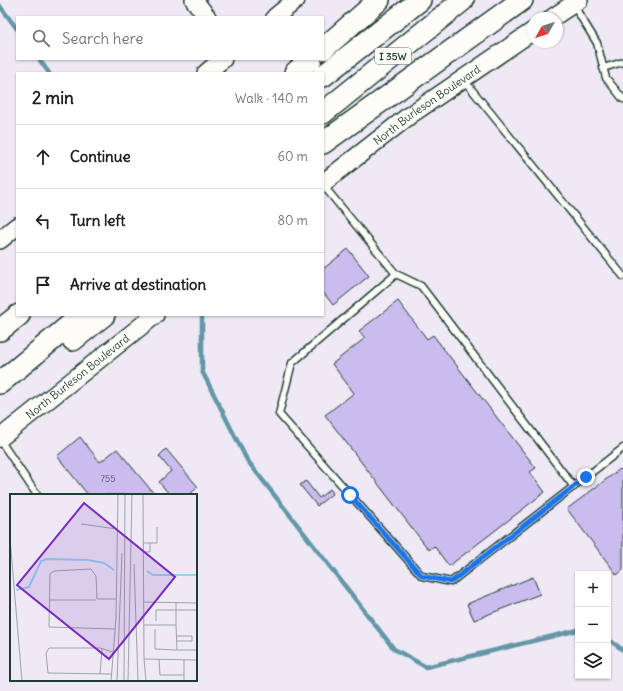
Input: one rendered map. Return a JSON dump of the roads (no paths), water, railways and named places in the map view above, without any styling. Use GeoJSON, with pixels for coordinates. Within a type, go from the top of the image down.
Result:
{"type":"FeatureCollection","features":[{"type":"Feature","properties":{"kind":"highway"},"geometry":{"type":"LineString","coordinates":[[324,48],[379,0]]}},
{"type":"Feature","properties":{"kind":"highway","name":"I 35W"},"geometry":{"type":"LineString","coordinates":[[324,75],[420,0]]}},
{"type":"Feature","properties":{"kind":"highway","name":"I 35W"},"geometry":{"type":"LineString","coordinates":[[324,112],[463,0]]}},
{"type":"Feature","properties":{"kind":"highway"},"geometry":{"type":"LineString","coordinates":[[324,142],[522,0]]}},
{"type":"Feature","properties":{"kind":"highway"},"geometry":{"type":"LineString","coordinates":[[296,72],[310,60]]}},
{"type":"Feature","properties":{"kind":"highway"},"geometry":{"type":"LineString","coordinates":[[0,383],[81,316]]}},
{"type":"Feature","properties":{"kind":"highway"},"geometry":{"type":"LineString","coordinates":[[40,351],[62,349],[103,316]]}},
{"type":"Feature","properties":{"kind":"main road"},"geometry":{"type":"LineString","coordinates":[[194,0],[206,16]]}},
{"type":"Feature","properties":{"kind":"main road"},"geometry":{"type":"LineString","coordinates":[[276,16],[296,0]]}},
{"type":"Feature","properties":{"kind":"main road"},"geometry":{"type":"LineString","coordinates":[[561,12],[576,2]]}},
{"type":"Feature","properties":{"kind":"main road","name":"North Burleson Boulevard"},"geometry":{"type":"LineString","coordinates":[[324,183],[410,115],[527,35]]}},
{"type":"Feature","properties":{"kind":"main road"},"geometry":{"type":"LineString","coordinates":[[207,72],[222,60]]}},
{"type":"Feature","properties":{"kind":"main road","name":"North Burleson Boulevard"},"geometry":{"type":"LineString","coordinates":[[0,439],[154,316]]}},
{"type":"Feature","properties":{"kind":"lane"},"geometry":{"type":"LineString","coordinates":[[576,2],[597,43],[606,78],[623,99]]}},
{"type":"Feature","properties":{"kind":"lane"},"geometry":{"type":"LineString","coordinates":[[603,68],[623,62]]}},
{"type":"Feature","properties":{"kind":"lane"},"geometry":{"type":"LineString","coordinates":[[464,79],[623,276]]}},
{"type":"Feature","properties":{"kind":"lane"},"geometry":{"type":"LineString","coordinates":[[324,185],[396,274],[421,286],[574,487]]}},
{"type":"Feature","properties":{"kind":"lane"},"geometry":{"type":"LineString","coordinates":[[396,274],[292,363],[279,414],[422,576],[451,582],[623,448]]}},
{"type":"Feature","properties":{"kind":"lane"},"geometry":{"type":"LineString","coordinates":[[0,439],[36,494]]}},
{"type":"Feature","properties":{"kind":"waterway"},"geometry":{"type":"LineString","coordinates":[[0,6],[16,28]]}},
{"type":"Feature","properties":{"kind":"waterway"},"geometry":{"type":"LineString","coordinates":[[40,60],[48,72]]}},
{"type":"Feature","properties":{"kind":"waterway"},"geometry":{"type":"LineString","coordinates":[[202,316],[202,371],[247,460],[394,649],[426,667],[575,631]]}},
{"type":"Feature","properties":{"kind":"waterway"},"geometry":{"type":"LineString","coordinates":[[611,641],[623,650]]}}]}
